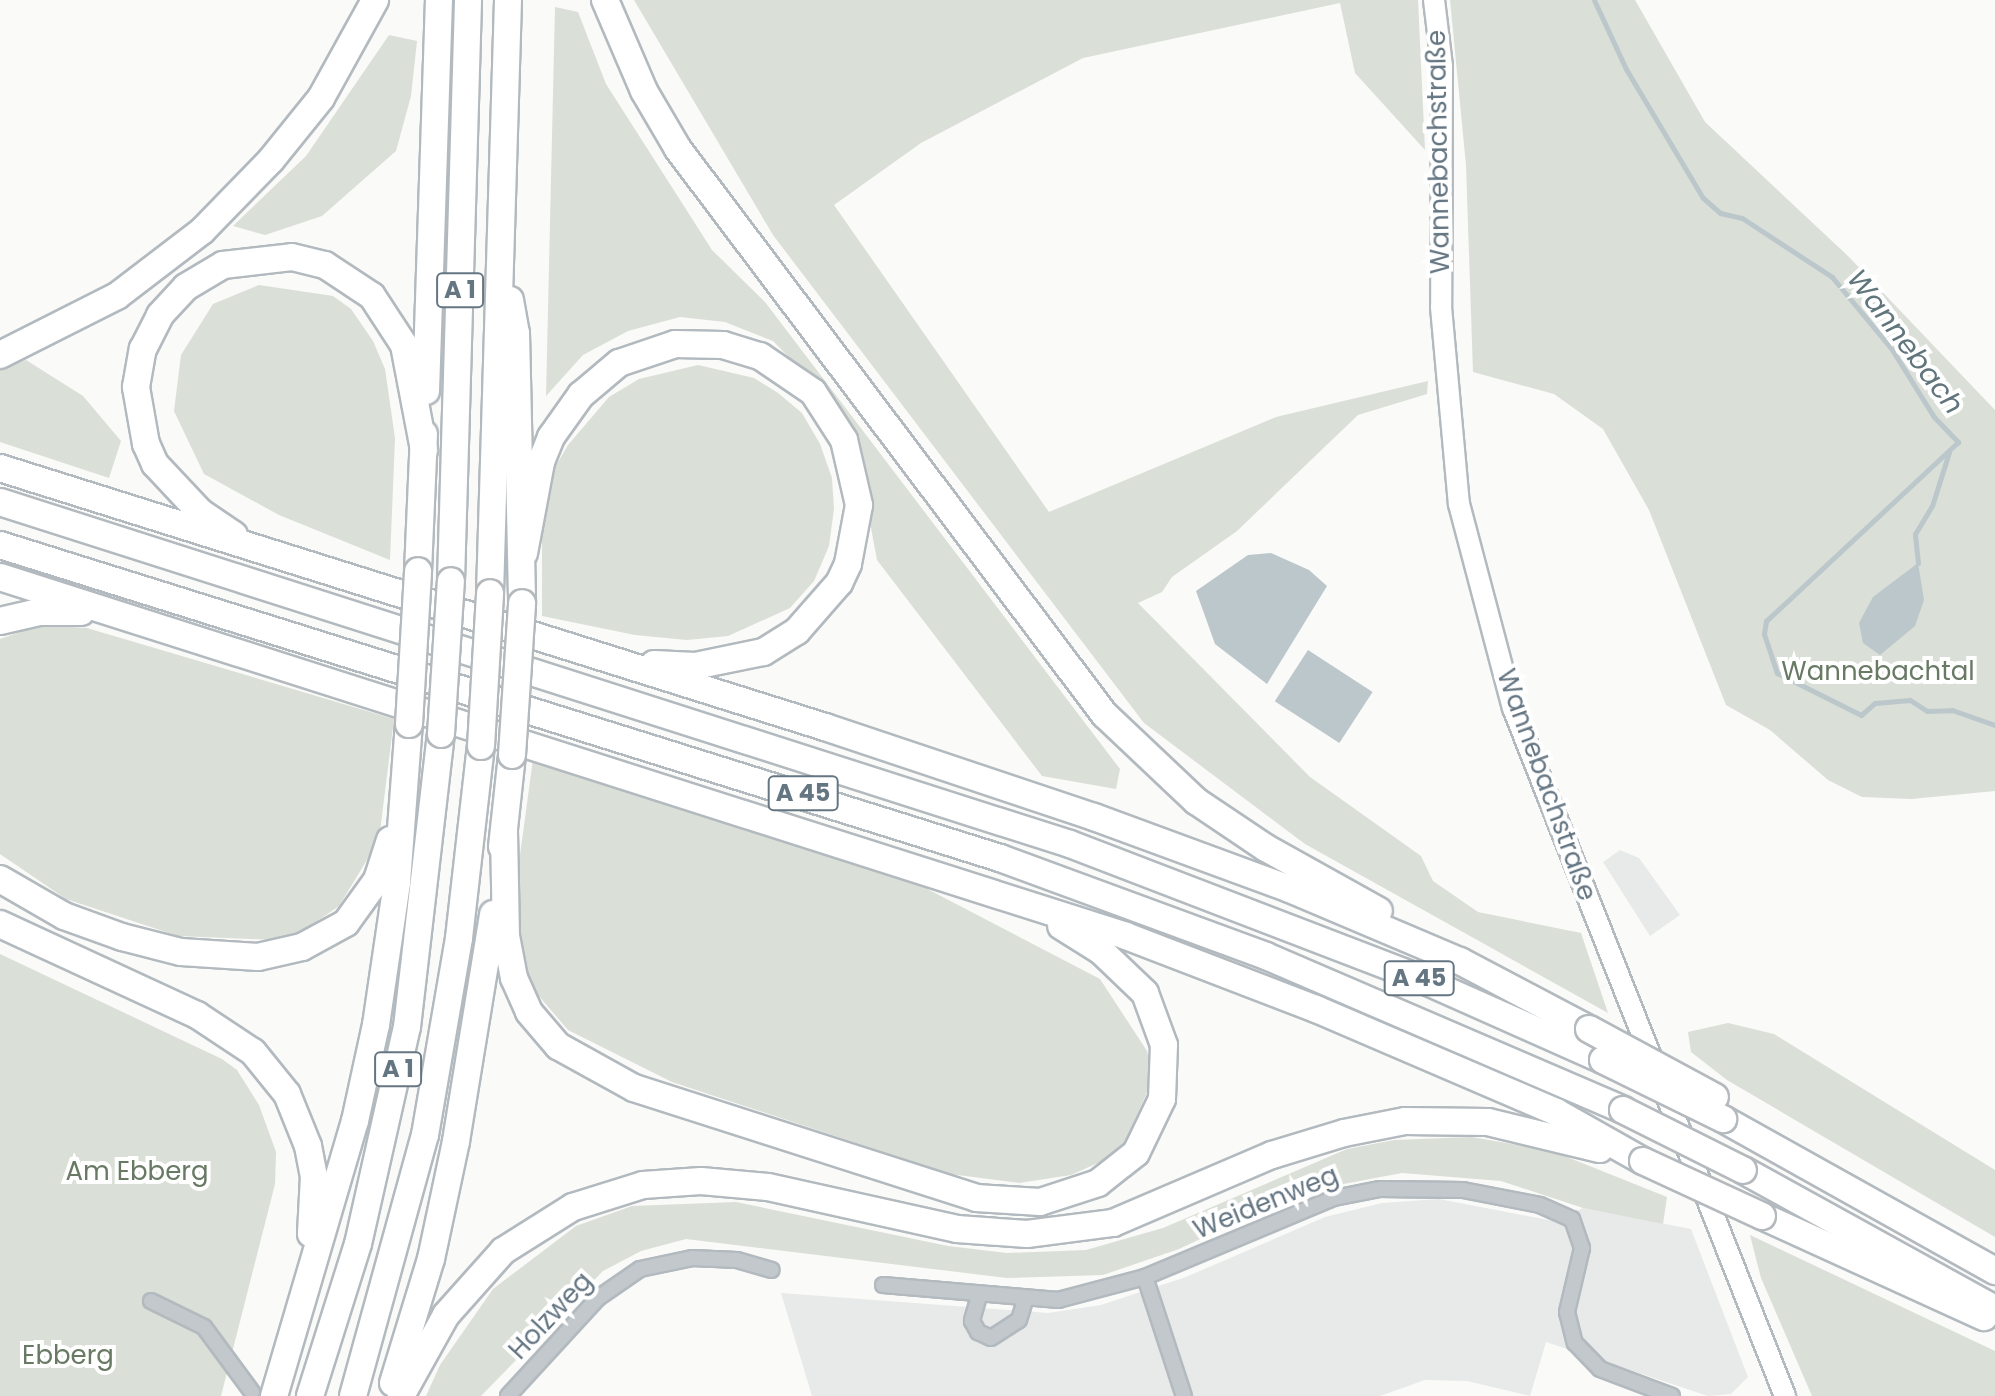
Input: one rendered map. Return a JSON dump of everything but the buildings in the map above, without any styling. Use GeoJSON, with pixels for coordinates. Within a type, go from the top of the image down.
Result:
{"type":"FeatureCollection","features":[{"type":"Feature","properties":{"kind":"highway"},"geometry":{"type":"LineString","coordinates":[[0,355],[117,296],[220,214],[321,98],[375,0]]}},
{"type":"Feature","properties":{"kind":"highway"},"geometry":{"type":"LineString","coordinates":[[263,1394],[297,1321],[355,1121],[392,932],[418,571],[439,0]]}},
{"type":"Feature","properties":{"kind":"highway","name":"A 1"},"geometry":{"type":"LineString","coordinates":[[310,1396],[358,1244],[407,1027],[434,827],[451,581],[468,0]]}},
{"type":"Feature","properties":{"kind":"highway","name":"A 1"},"geometry":{"type":"LineString","coordinates":[[353,1396],[425,1135],[459,938],[481,746],[490,593],[508,0]]}},
{"type":"Feature","properties":{"kind":"highway"},"geometry":{"type":"LineString","coordinates":[[605,0],[644,91],[678,149],[1104,714],[1165,775],[1231,826],[1460,961],[1589,1029],[1719,1108]]}},
{"type":"Feature","properties":{"kind":"highway"},"geometry":{"type":"LineString","coordinates":[[389,1396],[431,1259],[456,1141],[504,832],[512,755],[524,553],[516,333],[500,245]]}},
{"type":"Feature","properties":{"kind":"highway"},"geometry":{"type":"LineString","coordinates":[[261,552],[201,513],[169,483],[146,444],[137,405],[139,366],[148,339],[172,301],[202,275],[249,258],[292,257],[325,265],[358,285],[385,313],[404,345],[424,450]]}},
{"type":"Feature","properties":{"kind":"highway"},"geometry":{"type":"LineString","coordinates":[[524,553],[541,462],[551,437],[581,395],[639,353],[698,342],[742,349],[781,368],[828,409],[852,462],[859,505],[848,564],[826,601],[797,631],[739,660],[695,666],[620,662]]}},
{"type":"Feature","properties":{"kind":"highway"},"geometry":{"type":"LineString","coordinates":[[0,468],[620,662],[1094,817],[1290,889],[1460,961]]}},
{"type":"Feature","properties":{"kind":"highway","name":"A 45"},"geometry":{"type":"LineString","coordinates":[[0,502],[1070,844],[1414,976],[1719,1108],[1995,1271]]}},
{"type":"Feature","properties":{"kind":"highway","name":"A 45"},"geometry":{"type":"LineString","coordinates":[[0,545],[1000,858],[1266,956],[1623,1110],[1743,1170],[1995,1309]]}},
{"type":"Feature","properties":{"kind":"highway"},"geometry":{"type":"LineString","coordinates":[[0,577],[1126,936],[1316,1009],[1556,1112],[1643,1161],[1941,1302],[1995,1321]]}},
{"type":"Feature","properties":{"kind":"highway"},"geometry":{"type":"LineString","coordinates":[[0,621],[39,612],[80,612],[190,639]]}},
{"type":"Feature","properties":{"kind":"highway"},"geometry":{"type":"LineString","coordinates":[[0,879],[64,916],[181,952],[258,957],[302,947],[346,923],[363,904],[387,852],[406,770]]}},
{"type":"Feature","properties":{"kind":"highway"},"geometry":{"type":"LineString","coordinates":[[504,832],[506,936],[514,978],[543,1030],[578,1060],[634,1088],[951,1193],[1019,1202],[1061,1197],[1116,1171],[1147,1136],[1166,1082],[1160,1027],[1145,993],[1101,951],[1053,922],[970,886]]}},
{"type":"Feature","properties":{"kind":"highway"},"geometry":{"type":"LineString","coordinates":[[0,924],[197,1015],[253,1052],[279,1083],[299,1120],[314,1176],[312,1225],[297,1321]]}},
{"type":"Feature","properties":{"kind":"highway"},"geometry":{"type":"LineString","coordinates":[[401,1396],[446,1315],[503,1251],[573,1207],[643,1185],[701,1181],[768,1187],[957,1229],[1027,1234],[1113,1223],[1272,1155],[1344,1133],[1405,1121],[1488,1122],[1643,1161]]}},
{"type":"Feature","properties":{"kind":"main road","name":"Wannebachstraße"},"geometry":{"type":"LineString","coordinates":[[1434,0],[1442,66],[1441,307],[1459,504],[1513,708],[1780,1395]]}},
{"type":"Feature","properties":{"kind":"street","name":"Weidenweg"},"geometry":{"type":"LineString","coordinates":[[883,1285],[1025,1300],[1090,1295],[1145,1277],[1297,1211],[1358,1192],[1441,1188],[1540,1205],[1565,1214],[1580,1231],[1581,1257],[1567,1312],[1575,1343],[1600,1369],[1672,1396]]}},
{"type":"Feature","properties":{"kind":"street","name":"Holzweg"},"geometry":{"type":"LineString","coordinates":[[508,1396],[598,1298],[640,1269],[692,1258],[737,1260],[772,1270]]}},
{"type":"Feature","properties":{"kind":"street"},"geometry":{"type":"LineString","coordinates":[[1145,1277],[1184,1396]]}},
{"type":"Feature","properties":{"kind":"street"},"geometry":{"type":"LineString","coordinates":[[979,1296],[972,1321],[978,1332],[991,1338],[1019,1320],[1025,1300]]}},
{"type":"Feature","properties":{"kind":"street"},"geometry":{"type":"LineString","coordinates":[[151,1301],[204,1327],[263,1394]]}},
{"type":"Feature","properties":{"kind":"shaded area"},"geometry":{"type":"Polygon","coordinates":[[[1271,553],[1309,570],[1327,586],[1267,684],[1215,644],[1196,591],[1248,555],[1271,553]]]}},
{"type":"Feature","properties":{"kind":"shaded area"},"geometry":{"type":"Polygon","coordinates":[[[1918,563],[1924,600],[1915,626],[1880,655],[1863,643],[1859,623],[1873,597],[1918,563]]]}},
{"type":"Feature","properties":{"kind":"shaded area"},"geometry":{"type":"Polygon","coordinates":[[[1308,650],[1373,692],[1339,743],[1275,701],[1308,650]]]}},
{"type":"Feature","properties":{"kind":"shaded area"},"geometry":{"type":"Polygon","coordinates":[[[1620,850],[1639,858],[1680,915],[1650,936],[1603,862],[1620,850]]]}},
{"type":"Feature","properties":{"kind":"shaded area"},"geometry":{"type":"Polygon","coordinates":[[[1439,1199],[1554,1221],[1583,1208],[1691,1229],[1748,1377],[1731,1394],[1708,1396],[1546,1342],[1530,1396],[1467,1381],[1425,1380],[1380,1396],[812,1396],[781,1293],[1048,1313],[1101,1305],[1186,1277],[1325,1217],[1382,1203],[1439,1199]]]}},
{"type":"Feature","properties":{"kind":"green space"},"geometry":{"type":"Polygon","coordinates":[[[634,0],[1418,0],[1425,150],[1355,73],[1340,3],[1083,58],[921,143],[834,205],[1049,512],[1276,417],[1428,381],[1427,394],[1358,415],[1237,531],[1172,577],[1162,592],[1138,603],[1310,777],[1421,856],[1433,881],[1478,912],[1581,933],[1608,1013],[1305,844],[1144,723],[773,235],[634,0]]]}},
{"type":"Feature","properties":{"kind":"green space","name":"Wannebachtal"},"geometry":{"type":"Polygon","coordinates":[[[1450,0],[1635,0],[1705,122],[1848,256],[1995,410],[1995,791],[1911,799],[1862,797],[1828,780],[1770,730],[1726,705],[1649,510],[1603,429],[1554,394],[1473,372],[1466,165],[1450,0]]]}},
{"type":"Feature","properties":{"kind":"green space"},"geometry":{"type":"Polygon","coordinates":[[[555,7],[578,12],[606,84],[712,250],[765,302],[1120,769],[1116,789],[1042,776],[877,560],[855,442],[831,400],[773,341],[725,322],[680,317],[628,331],[583,355],[546,396],[555,7]]]}},
{"type":"Feature","properties":{"kind":"green space"},"geometry":{"type":"Polygon","coordinates":[[[389,35],[417,41],[411,96],[396,151],[322,216],[265,235],[233,226],[306,156],[389,35]]]}},
{"type":"Feature","properties":{"kind":"green space"},"geometry":{"type":"Polygon","coordinates":[[[259,285],[333,296],[351,309],[373,341],[385,369],[395,438],[390,560],[279,515],[204,474],[174,411],[181,355],[213,304],[259,285]]]}},
{"type":"Feature","properties":{"kind":"green space"},"geometry":{"type":"Polygon","coordinates":[[[26,360],[83,396],[121,441],[109,478],[0,442],[0,369],[26,360]]]}},
{"type":"Feature","properties":{"kind":"green space"},"geometry":{"type":"Polygon","coordinates":[[[698,365],[754,378],[778,393],[802,413],[820,444],[832,478],[834,509],[829,546],[814,581],[790,608],[728,636],[687,640],[635,635],[542,616],[542,514],[554,469],[568,445],[609,397],[639,379],[698,365]]]}},
{"type":"Feature","properties":{"kind":"green space"},"geometry":{"type":"Polygon","coordinates":[[[41,625],[87,628],[394,719],[379,840],[339,906],[303,931],[276,940],[178,936],[66,899],[0,854],[0,639],[41,625]]]}},
{"type":"Feature","properties":{"kind":"green space"},"geometry":{"type":"Polygon","coordinates":[[[533,759],[912,881],[1100,979],[1147,1051],[1153,1079],[1120,1153],[1071,1175],[1019,1183],[950,1174],[672,1082],[568,1030],[532,988],[520,954],[515,892],[533,759]]]}},
{"type":"Feature","properties":{"kind":"green space","name":"Am Ebberg"},"geometry":{"type":"Polygon","coordinates":[[[0,954],[222,1059],[237,1070],[259,1105],[276,1152],[275,1184],[221,1396],[0,1396],[0,954]]]}},
{"type":"Feature","properties":{"kind":"green space"},"geometry":{"type":"Polygon","coordinates":[[[1728,1023],[1774,1034],[1995,1170],[1995,1237],[1727,1080],[1691,1052],[1688,1032],[1728,1023]]]}},
{"type":"Feature","properties":{"kind":"green space"},"geometry":{"type":"Polygon","coordinates":[[[1472,1137],[1552,1151],[1667,1197],[1663,1224],[1583,1208],[1501,1181],[1402,1173],[1301,1192],[1179,1249],[1103,1275],[1007,1278],[686,1239],[641,1251],[603,1271],[481,1396],[426,1396],[440,1365],[493,1289],[576,1226],[632,1206],[736,1202],[948,1246],[1007,1253],[1086,1250],[1163,1228],[1347,1149],[1394,1140],[1472,1137]]]}},
{"type":"Feature","properties":{"kind":"green space"},"geometry":{"type":"Polygon","coordinates":[[[1750,1235],[1995,1351],[1995,1396],[1812,1396],[1761,1278],[1750,1235]]]}},
{"type":"Feature","properties":{"kind":"waterway","name":"Wannebach"},"geometry":{"type":"LineString","coordinates":[[1594,0],[1626,69],[1703,198],[1720,213],[1742,218],[1832,277],[1891,348],[1934,417],[1958,442],[1766,621],[1764,634],[1777,673],[1861,715],[1875,703],[1910,700],[1927,711],[1952,710],[1995,725]]}},
{"type":"Feature","properties":{"kind":"waterway"},"geometry":{"type":"LineString","coordinates":[[1918,563],[1915,534],[1932,506],[1949,452]]}},
{"type":"Feature","properties":{"kind":"park label","name":"Ebberg"},"geometry":{"type":"Point","coordinates":[68,1356]}}]}
